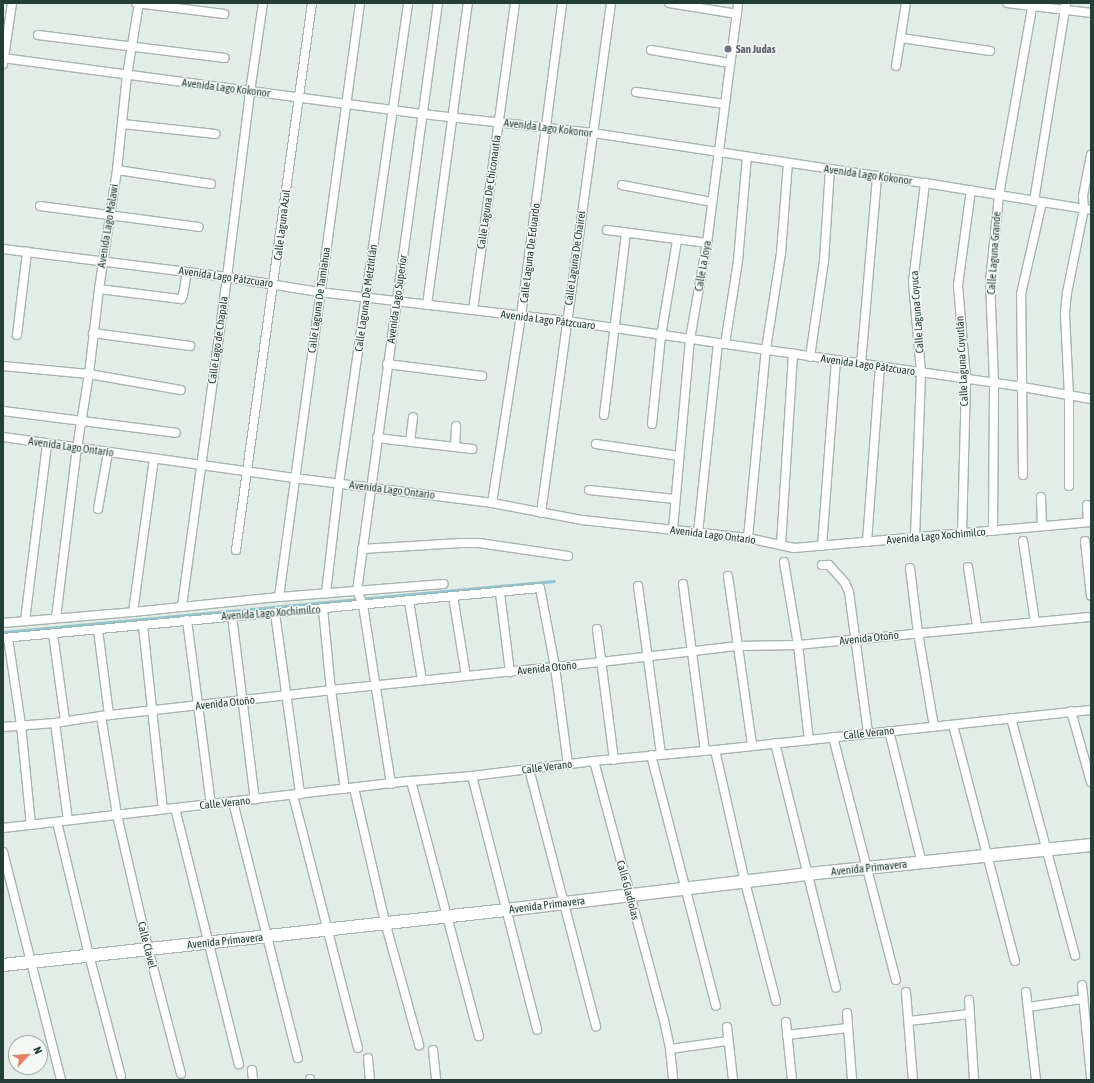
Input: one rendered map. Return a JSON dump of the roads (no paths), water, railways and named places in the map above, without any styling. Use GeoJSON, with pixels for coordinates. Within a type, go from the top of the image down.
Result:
{"type":"FeatureCollection","features":[{"type":"Feature","properties":{"kind":"street"},"geometry":{"type":"LineString","coordinates":[[3,60],[12,3]]}},
{"type":"Feature","properties":{"kind":"street"},"geometry":{"type":"LineString","coordinates":[[138,3],[224,14]]}},
{"type":"Feature","properties":{"kind":"street","name":"Avenida Lago Malawi"},"geometry":{"type":"LineString","coordinates":[[56,618],[76,448],[89,374],[98,289],[117,170],[127,75],[138,3]]}},
{"type":"Feature","properties":{"kind":"street","name":"Calle Lago de Chapala"},"geometry":{"type":"LineString","coordinates":[[182,606],[263,3]]}},
{"type":"Feature","properties":{"kind":"street","name":"Calle Laguna Azul"},"geometry":{"type":"LineString","coordinates":[[236,550],[312,3]]}},
{"type":"Feature","properties":{"kind":"street","name":"Calle Laguna De Tamiahua"},"geometry":{"type":"LineString","coordinates":[[279,597],[319,292],[360,3]]}},
{"type":"Feature","properties":{"kind":"street","name":"Calle Laguna De Metztitlán"},"geometry":{"type":"LineString","coordinates":[[326,593],[339,483],[408,3]]}},
{"type":"Feature","properties":{"kind":"street","name":"Avenida Lago Superior"},"geometry":{"type":"LineString","coordinates":[[391,784],[376,685],[360,598],[362,549],[438,3]]}},
{"type":"Feature","properties":{"kind":"street"},"geometry":{"type":"LineString","coordinates":[[427,305],[468,3]]}},
{"type":"Feature","properties":{"kind":"street","name":"Calle Laguna De Chiconautla"},"geometry":{"type":"LineString","coordinates":[[473,310],[515,3]]}},
{"type":"Feature","properties":{"kind":"street","name":"Calle Laguna De Eduardo"},"geometry":{"type":"LineString","coordinates":[[492,503],[521,316],[562,3]]}},
{"type":"Feature","properties":{"kind":"street","name":"Calle Laguna De Chairel"},"geometry":{"type":"LineString","coordinates":[[541,513],[566,321],[611,3]]}},
{"type":"Feature","properties":{"kind":"street"},"geometry":{"type":"LineString","coordinates":[[669,3],[737,14]]}},
{"type":"Feature","properties":{"kind":"street","name":"Calle La Joya"},"geometry":{"type":"LineString","coordinates":[[673,529],[690,339],[707,243],[720,153],[738,3]]}},
{"type":"Feature","properties":{"kind":"street"},"geometry":{"type":"LineString","coordinates":[[896,66],[906,3]]}},
{"type":"Feature","properties":{"kind":"street"},"geometry":{"type":"LineString","coordinates":[[1007,3],[1065,6],[1091,13]]}},
{"type":"Feature","properties":{"kind":"street","name":"Calle Laguna Grande"},"geometry":{"type":"LineString","coordinates":[[993,531],[994,383],[990,281],[999,195],[1032,5]]}},
{"type":"Feature","properties":{"kind":"street"},"geometry":{"type":"LineString","coordinates":[[1023,475],[1021,294],[1038,201],[1065,6]]}},
{"type":"Feature","properties":{"kind":"street"},"geometry":{"type":"LineString","coordinates":[[38,35],[131,48],[225,58]]}},
{"type":"Feature","properties":{"kind":"street"},"geometry":{"type":"LineString","coordinates":[[901,38],[990,51]]}},
{"type":"Feature","properties":{"kind":"street"},"geometry":{"type":"LineString","coordinates":[[651,50],[730,63]]}},
{"type":"Feature","properties":{"kind":"street","name":"Avenida Lago Kokonor"},"geometry":{"type":"LineString","coordinates":[[3,60],[298,98],[347,102],[422,114],[452,116],[546,129],[593,133],[1087,209]]}},
{"type":"Feature","properties":{"kind":"street"},"geometry":{"type":"LineString","coordinates":[[636,92],[725,104]]}},
{"type":"Feature","properties":{"kind":"street"},"geometry":{"type":"LineString","coordinates":[[123,124],[215,134]]}},
{"type":"Feature","properties":{"kind":"street"},"geometry":{"type":"LineString","coordinates":[[1069,486],[1069,396],[1065,314],[1067,293],[1087,209],[1083,196],[1091,155]]}},
{"type":"Feature","properties":{"kind":"street"},"geometry":{"type":"LineString","coordinates":[[698,533],[722,344],[739,253],[747,157]]}},
{"type":"Feature","properties":{"kind":"street"},"geometry":{"type":"LineString","coordinates":[[748,538],[766,349],[781,253],[788,164]]}},
{"type":"Feature","properties":{"kind":"street"},"geometry":{"type":"LineString","coordinates":[[810,357],[824,261],[830,169]]}},
{"type":"Feature","properties":{"kind":"street"},"geometry":{"type":"LineString","coordinates":[[117,170],[211,184]]}},
{"type":"Feature","properties":{"kind":"street"},"geometry":{"type":"LineString","coordinates":[[861,364],[878,176]]}},
{"type":"Feature","properties":{"kind":"street","name":"Calle Laguna Coyuca"},"geometry":{"type":"LineString","coordinates":[[915,538],[921,372],[914,282],[925,183]]}},
{"type":"Feature","properties":{"kind":"street"},"geometry":{"type":"LineString","coordinates":[[622,186],[712,202]]}},
{"type":"Feature","properties":{"kind":"street","name":"Calle Laguna Cuyutlán"},"geometry":{"type":"LineString","coordinates":[[962,534],[966,379],[958,284],[971,190]]}},
{"type":"Feature","properties":{"kind":"street"},"geometry":{"type":"LineString","coordinates":[[40,206],[200,227]]}},
{"type":"Feature","properties":{"kind":"street"},"geometry":{"type":"LineString","coordinates":[[607,230],[707,243]]}},
{"type":"Feature","properties":{"kind":"street"},"geometry":{"type":"LineString","coordinates":[[604,415],[613,329],[626,233]]}},
{"type":"Feature","properties":{"kind":"street"},"geometry":{"type":"LineString","coordinates":[[652,424],[661,336],[677,240]]}},
{"type":"Feature","properties":{"kind":"street","name":"Avenida Lago Pátzcuaro"},"geometry":{"type":"LineString","coordinates":[[3,249],[227,277],[319,292],[566,321],[661,336],[766,349],[836,361],[1023,387],[1091,399]]}},
{"type":"Feature","properties":{"kind":"street"},"geometry":{"type":"LineString","coordinates":[[17,335],[27,252]]}},
{"type":"Feature","properties":{"kind":"street"},"geometry":{"type":"LineString","coordinates":[[98,289],[181,299],[187,272]]}},
{"type":"Feature","properties":{"kind":"street"},"geometry":{"type":"LineString","coordinates":[[93,333],[190,346]]}},
{"type":"Feature","properties":{"kind":"street"},"geometry":{"type":"LineString","coordinates":[[781,545],[794,354]]}},
{"type":"Feature","properties":{"kind":"street"},"geometry":{"type":"LineString","coordinates":[[822,546],[836,361]]}},
{"type":"Feature","properties":{"kind":"street"},"geometry":{"type":"LineString","coordinates":[[387,364],[482,376]]}},
{"type":"Feature","properties":{"kind":"street"},"geometry":{"type":"LineString","coordinates":[[3,366],[89,374],[181,390]]}},
{"type":"Feature","properties":{"kind":"street"},"geometry":{"type":"LineString","coordinates":[[868,542],[880,367]]}},
{"type":"Feature","properties":{"kind":"street"},"geometry":{"type":"LineString","coordinates":[[3,411],[176,433]]}},
{"type":"Feature","properties":{"kind":"street"},"geometry":{"type":"LineString","coordinates":[[410,442],[413,417]]}},
{"type":"Feature","properties":{"kind":"street"},"geometry":{"type":"LineString","coordinates":[[455,447],[456,426]]}},
{"type":"Feature","properties":{"kind":"street","name":"Avenida Lago Ontario"},"geometry":{"type":"LineString","coordinates":[[3,437],[294,478],[370,486],[492,503],[582,520],[748,538],[781,545]]}},
{"type":"Feature","properties":{"kind":"street"},"geometry":{"type":"LineString","coordinates":[[377,438],[472,449]]}},
{"type":"Feature","properties":{"kind":"street"},"geometry":{"type":"LineString","coordinates":[[25,621],[47,444]]}},
{"type":"Feature","properties":{"kind":"street"},"geometry":{"type":"LineString","coordinates":[[596,444],[679,456]]}},
{"type":"Feature","properties":{"kind":"street"},"geometry":{"type":"LineString","coordinates":[[98,509],[108,452]]}},
{"type":"Feature","properties":{"kind":"street"},"geometry":{"type":"LineString","coordinates":[[133,612],[154,458]]}},
{"type":"Feature","properties":{"kind":"street"},"geometry":{"type":"LineString","coordinates":[[589,490],[675,499]]}},
{"type":"Feature","properties":{"kind":"street"},"geometry":{"type":"LineString","coordinates":[[1041,497],[1042,526]]}},
{"type":"Feature","properties":{"kind":"street"},"geometry":{"type":"LineString","coordinates":[[1087,505],[1090,522]]}},
{"type":"Feature","properties":{"kind":"street","name":"Avenida Lago Xochimilco"},"geometry":{"type":"LineString","coordinates":[[781,545],[794,548],[822,546],[1090,522]]}},
{"type":"Feature","properties":{"kind":"street"},"geometry":{"type":"LineString","coordinates":[[1085,541],[1091,596]]}},
{"type":"Feature","properties":{"kind":"street"},"geometry":{"type":"LineString","coordinates":[[1023,542],[1035,622]]}},
{"type":"Feature","properties":{"kind":"street"},"geometry":{"type":"LineString","coordinates":[[362,549],[473,543],[568,556]]}},
{"type":"Feature","properties":{"kind":"street"},"geometry":{"type":"LineString","coordinates":[[784,562],[798,645],[809,740]]}},
{"type":"Feature","properties":{"kind":"street"},"geometry":{"type":"LineString","coordinates":[[822,565],[829,565],[845,583],[849,592],[854,639],[868,733]]}},
{"type":"Feature","properties":{"kind":"street"},"geometry":{"type":"LineString","coordinates":[[968,567],[977,626]]}},
{"type":"Feature","properties":{"kind":"street"},"geometry":{"type":"LineString","coordinates":[[910,568],[918,632],[934,727]]}},
{"type":"Feature","properties":{"kind":"street"},"geometry":{"type":"LineString","coordinates":[[728,576],[752,745]]}},
{"type":"Feature","properties":{"kind":"street","name":"Avenida Lago Xochimilco"},"geometry":{"type":"LineString","coordinates":[[6,638],[143,626],[187,620],[323,609],[360,598],[443,584]]}},
{"type":"Feature","properties":{"kind":"street"},"geometry":{"type":"LineString","coordinates":[[683,584],[705,751]]}},
{"type":"Feature","properties":{"kind":"street"},"geometry":{"type":"LineString","coordinates":[[638,586],[660,754]]}},
{"type":"Feature","properties":{"kind":"street","name":"Avenida Lago Xochimilco"},"geometry":{"type":"LineString","coordinates":[[3,623],[326,593],[360,598],[409,601],[540,588],[555,667]]}},
{"type":"Feature","properties":{"kind":"street"},"geometry":{"type":"LineString","coordinates":[[500,593],[510,672]]}},
{"type":"Feature","properties":{"kind":"street"},"geometry":{"type":"LineString","coordinates":[[453,596],[466,676]]}},
{"type":"Feature","properties":{"kind":"street"},"geometry":{"type":"LineString","coordinates":[[409,601],[422,680]]}},
{"type":"Feature","properties":{"kind":"street"},"geometry":{"type":"LineString","coordinates":[[323,609],[331,690],[345,789]]}},
{"type":"Feature","properties":{"kind":"street"},"geometry":{"type":"LineString","coordinates":[[275,613],[296,795],[358,1048]]}},
{"type":"Feature","properties":{"kind":"street"},"geometry":{"type":"LineString","coordinates":[[232,616],[241,701],[255,800]]}},
{"type":"Feature","properties":{"kind":"street","name":"Avenida Otoño"},"geometry":{"type":"LineString","coordinates":[[3,727],[56,723],[105,715],[738,646],[798,645],[977,626],[1091,617]]}},
{"type":"Feature","properties":{"kind":"street"},"geometry":{"type":"LineString","coordinates":[[187,620],[197,706],[211,804]]}},
{"type":"Feature","properties":{"kind":"street"},"geometry":{"type":"LineString","coordinates":[[143,626],[151,711],[163,809]]}},
{"type":"Feature","properties":{"kind":"street"},"geometry":{"type":"LineString","coordinates":[[597,629],[614,760]]}},
{"type":"Feature","properties":{"kind":"street","name":"Calle Clavel"},"geometry":{"type":"LineString","coordinates":[[98,630],[105,715],[117,815],[148,948],[181,1074]]}},
{"type":"Feature","properties":{"kind":"street"},"geometry":{"type":"LineString","coordinates":[[53,634],[64,721]]}},
{"type":"Feature","properties":{"kind":"street"},"geometry":{"type":"LineString","coordinates":[[6,638],[21,725],[31,825]]}},
{"type":"Feature","properties":{"kind":"street"},"geometry":{"type":"LineString","coordinates":[[555,667],[568,764]]}},
{"type":"Feature","properties":{"kind":"street","name":"Calle Verano"},"geometry":{"type":"LineString","coordinates":[[3,828],[594,761],[715,750],[1091,710]]}},
{"type":"Feature","properties":{"kind":"street"},"geometry":{"type":"LineString","coordinates":[[1071,711],[1091,782]]}},
{"type":"Feature","properties":{"kind":"street"},"geometry":{"type":"LineString","coordinates":[[1011,718],[1048,850],[1075,956]]}},
{"type":"Feature","properties":{"kind":"street"},"geometry":{"type":"LineString","coordinates":[[56,723],[68,820]]}},
{"type":"Feature","properties":{"kind":"street"},"geometry":{"type":"LineString","coordinates":[[953,725],[1015,961]]}},
{"type":"Feature","properties":{"kind":"street"},"geometry":{"type":"LineString","coordinates":[[889,731],[922,863]]}},
{"type":"Feature","properties":{"kind":"street"},"geometry":{"type":"LineString","coordinates":[[833,737],[896,980]]}},
{"type":"Feature","properties":{"kind":"street"},"geometry":{"type":"LineString","coordinates":[[775,743],[836,988]]}},
{"type":"Feature","properties":{"kind":"street"},"geometry":{"type":"LineString","coordinates":[[715,750],[745,882],[776,1001]]}},
{"type":"Feature","properties":{"kind":"street"},"geometry":{"type":"LineString","coordinates":[[651,755],[687,889],[716,1006]]}},
{"type":"Feature","properties":{"kind":"street","name":"Calle Gladiolas"},"geometry":{"type":"LineString","coordinates":[[594,761],[664,1020],[670,1049],[673,1080]]}},
{"type":"Feature","properties":{"kind":"street"},"geometry":{"type":"LineString","coordinates":[[529,769],[596,1026]]}},
{"type":"Feature","properties":{"kind":"street"},"geometry":{"type":"LineString","coordinates":[[472,776],[537,1030]]}},
{"type":"Feature","properties":{"kind":"street"},"geometry":{"type":"LineString","coordinates":[[410,781],[479,1036]]}},
{"type":"Feature","properties":{"kind":"street"},"geometry":{"type":"LineString","coordinates":[[354,788],[385,922],[419,1045]]}},
{"type":"Feature","properties":{"kind":"street"},"geometry":{"type":"LineString","coordinates":[[233,802],[298,1058]]}},
{"type":"Feature","properties":{"kind":"street"},"geometry":{"type":"LineString","coordinates":[[175,808],[239,1064]]}},
{"type":"Feature","properties":{"kind":"street"},"geometry":{"type":"LineString","coordinates":[[57,822],[89,955],[121,1076]]}},
{"type":"Feature","properties":{"kind":"street","name":"Avenida Primavera"},"geometry":{"type":"LineString","coordinates":[[3,965],[630,896],[807,874],[1091,845]]}},
{"type":"Feature","properties":{"kind":"street"},"geometry":{"type":"LineString","coordinates":[[3,852],[32,961],[61,1080]]}},
{"type":"Feature","properties":{"kind":"street"},"geometry":{"type":"LineString","coordinates":[[1082,985],[1091,1077]]}},
{"type":"Feature","properties":{"kind":"street"},"geometry":{"type":"LineString","coordinates":[[906,992],[913,1080]]}},
{"type":"Feature","properties":{"kind":"street"},"geometry":{"type":"LineString","coordinates":[[1026,992],[1036,1080]]}},
{"type":"Feature","properties":{"kind":"street"},"geometry":{"type":"LineString","coordinates":[[1028,1007],[1083,999]]}},
{"type":"Feature","properties":{"kind":"street"},"geometry":{"type":"LineString","coordinates":[[969,1000],[974,1080]]}},
{"type":"Feature","properties":{"kind":"street"},"geometry":{"type":"LineString","coordinates":[[847,1013],[852,1080]]}},
{"type":"Feature","properties":{"kind":"street"},"geometry":{"type":"LineString","coordinates":[[909,1021],[970,1014]]}},
{"type":"Feature","properties":{"kind":"street"},"geometry":{"type":"LineString","coordinates":[[786,1022],[792,1080]]}},
{"type":"Feature","properties":{"kind":"street"},"geometry":{"type":"LineString","coordinates":[[727,1027],[733,1080]]}},
{"type":"Feature","properties":{"kind":"street"},"geometry":{"type":"LineString","coordinates":[[787,1035],[848,1028]]}},
{"type":"Feature","properties":{"kind":"street"},"geometry":{"type":"LineString","coordinates":[[670,1049],[728,1041]]}},
{"type":"Feature","properties":{"kind":"street"},"geometry":{"type":"LineString","coordinates":[[433,1050],[436,1080]]}},
{"type":"Feature","properties":{"kind":"street"},"geometry":{"type":"LineString","coordinates":[[368,1058],[370,1080]]}},
{"type":"Feature","properties":{"kind":"street"},"geometry":{"type":"LineString","coordinates":[[252,1070],[252,1080]]}},
{"type":"Feature","properties":{"kind":"waterway"},"geometry":{"type":"LineString","coordinates":[[3,632],[554,581]]}},
{"type":"Feature","properties":{"kind":"place","name":"San Judas"},"geometry":{"type":"Point","coordinates":[728,49]}}]}
